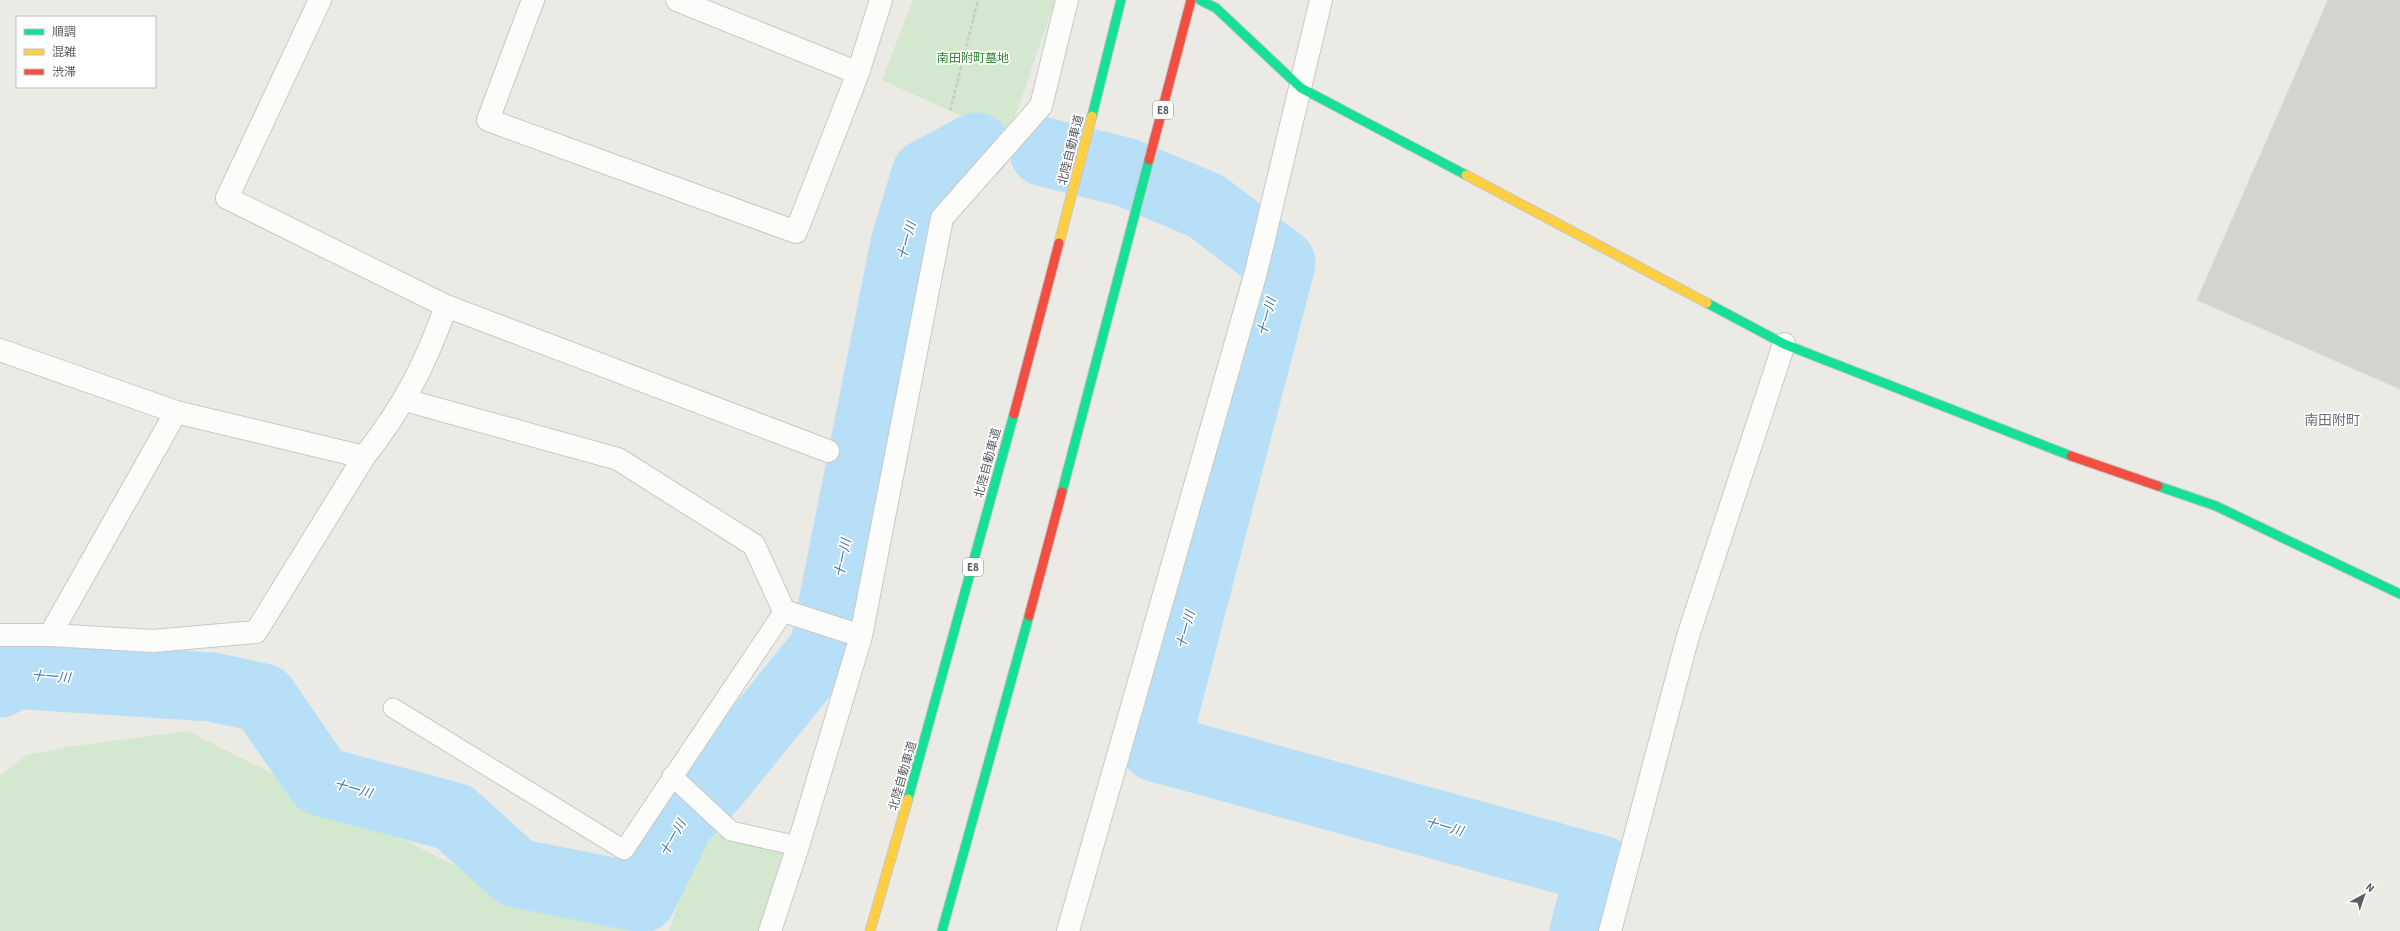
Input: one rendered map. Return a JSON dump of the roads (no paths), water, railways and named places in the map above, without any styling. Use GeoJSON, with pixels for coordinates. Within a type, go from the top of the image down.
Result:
{"type":"FeatureCollection","features":[{"type":"Feature","properties":{"kind":"main road","name":"北陸自動車道"},"geometry":{"type":"LineString","coordinates":[[870,931],[929,730],[1071,201],[1121,0]]}},
{"type":"Feature","properties":{"kind":"main road","name":"E8"},"geometry":{"type":"LineString","coordinates":[[942,931],[1030,615],[1135,219],[1191,0]]}},
{"type":"Feature","properties":{"kind":"main road"},"geometry":{"type":"LineString","coordinates":[[1200,0],[1216,8],[1301,88],[1784,344],[2036,444],[2216,506],[2400,594]]}},
{"type":"Feature","properties":{"kind":"street"},"geometry":{"type":"LineString","coordinates":[[320,0],[227,198],[446,306],[828,451]]}},
{"type":"Feature","properties":{"kind":"street"},"geometry":{"type":"LineString","coordinates":[[533,0],[488,120],[796,232],[858,73],[881,0]]}},
{"type":"Feature","properties":{"kind":"street"},"geometry":{"type":"LineString","coordinates":[[677,0],[858,73]]}},
{"type":"Feature","properties":{"kind":"street"},"geometry":{"type":"LineString","coordinates":[[770,931],[798,846],[855,634],[942,218],[1041,106],[1067,0]]}},
{"type":"Feature","properties":{"kind":"street"},"geometry":{"type":"LineString","coordinates":[[1068,931],[1254,279],[1321,0]]}},
{"type":"Feature","properties":{"kind":"street"},"geometry":{"type":"LineString","coordinates":[[0,636],[50,635],[153,641],[256,632],[364,457],[405,400],[431,348],[446,306]]}},
{"type":"Feature","properties":{"kind":"street"},"geometry":{"type":"LineString","coordinates":[[1611,931],[1688,636],[1784,344]]}},
{"type":"Feature","properties":{"kind":"street"},"geometry":{"type":"LineString","coordinates":[[0,350],[176,412],[364,457]]}},
{"type":"Feature","properties":{"kind":"street"},"geometry":{"type":"LineString","coordinates":[[405,400],[618,459],[754,545],[784,611],[855,634]]}},
{"type":"Feature","properties":{"kind":"street"},"geometry":{"type":"LineString","coordinates":[[50,635],[176,412]]}},
{"type":"Feature","properties":{"kind":"lane"},"geometry":{"type":"LineString","coordinates":[[393,708],[624,850],[672,776],[784,611]]}},
{"type":"Feature","properties":{"kind":"lane"},"geometry":{"type":"LineString","coordinates":[[672,776],[731,830],[798,846]]}},
{"type":"Feature","properties":{"kind":"waterway","name":"十一川"},"geometry":{"type":"LineString","coordinates":[[0,683],[11,674],[212,687],[263,698],[320,781],[454,817],[516,873],[642,898],[681,819],[716,782],[824,649],[905,244],[926,174],[976,147]]}},
{"type":"Feature","properties":{"kind":"waterway","name":"十一川"},"geometry":{"type":"LineString","coordinates":[[1044,152],[1125,172],[1206,206],[1281,263],[1155,747],[1601,870],[1584,931]]}},
{"type":"Feature","properties":{"kind":"district","name":"南田附町"},"geometry":{"type":"Point","coordinates":[2332,421]}},
{"type":"Feature","properties":{"kind":"park label","name":"南田附町墓地"},"geometry":{"type":"Point","coordinates":[973,58]}}]}
